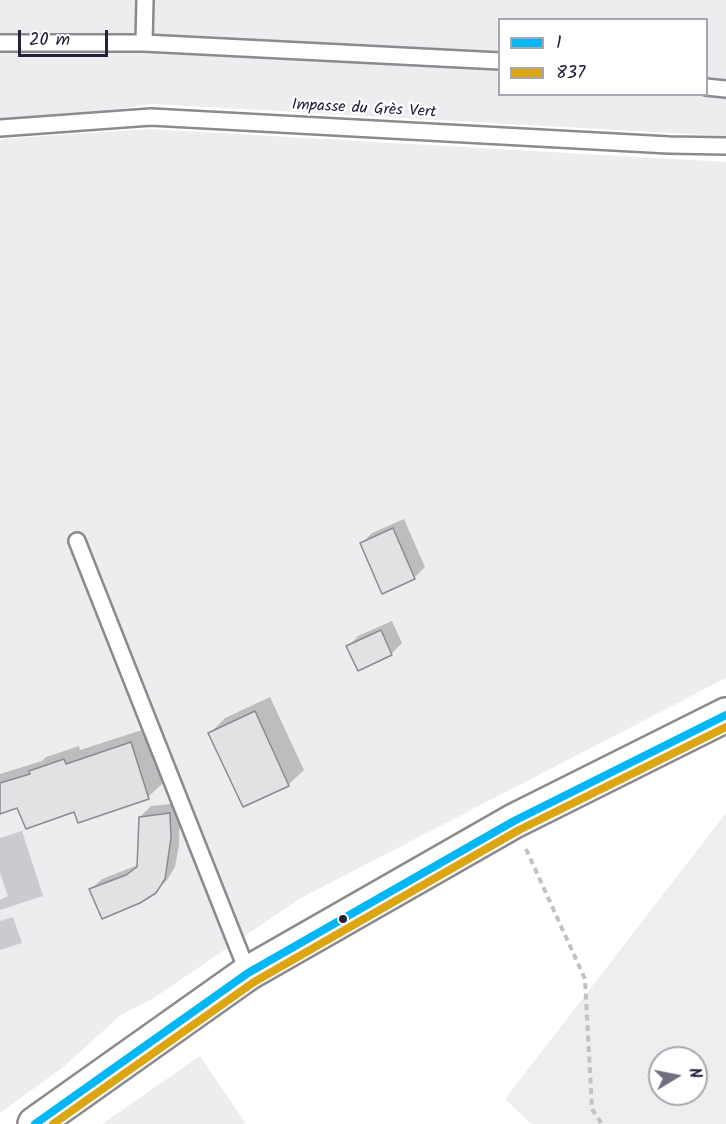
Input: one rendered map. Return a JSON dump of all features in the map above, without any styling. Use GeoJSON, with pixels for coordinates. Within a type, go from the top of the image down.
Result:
{"type":"FeatureCollection","features":[{"type":"Feature","properties":{"kind":"main road"},"geometry":{"type":"LineString","coordinates":[[51,1120],[248,973],[514,821],[726,715]]}},
{"type":"Feature","properties":{"kind":"lane"},"geometry":{"type":"LineString","coordinates":[[144,44],[146,0]]}},
{"type":"Feature","properties":{"kind":"lane"},"geometry":{"type":"LineString","coordinates":[[0,43],[144,44],[498,61]]}},
{"type":"Feature","properties":{"kind":"lane"},"geometry":{"type":"LineString","coordinates":[[708,87],[726,89]]}},
{"type":"Feature","properties":{"kind":"lane","name":"Impasse du Grès Vert"},"geometry":{"type":"LineString","coordinates":[[0,128],[151,117],[669,145],[726,146]]}},
{"type":"Feature","properties":{"kind":"lane"},"geometry":{"type":"LineString","coordinates":[[77,541],[248,973]]}},
{"type":"Feature","properties":{"kind":"path"},"geometry":{"type":"LineString","coordinates":[[514,821],[585,979],[592,1109],[602,1124]]}},
{"type":"Feature","properties":{"kind":"shaded area"},"geometry":{"type":"Polygon","coordinates":[[[0,0],[726,0],[726,136],[152,104],[0,126],[0,0]]]}},
{"type":"Feature","properties":{"kind":"shaded area"},"geometry":{"type":"Polygon","coordinates":[[[149,129],[726,162],[726,678],[299,899],[154,998],[122,1014],[62,1068],[0,1113],[0,139],[149,129]]]}},
{"type":"Feature","properties":{"kind":"shaded area"},"geometry":{"type":"Polygon","coordinates":[[[726,813],[726,1124],[531,1124],[505,1099],[726,813]]]}},
{"type":"Feature","properties":{"kind":"shaded area"},"geometry":{"type":"Polygon","coordinates":[[[22,831],[43,896],[0,910],[0,900],[8,896],[0,873],[0,838],[22,831]]]}},
{"type":"Feature","properties":{"kind":"shaded area"},"geometry":{"type":"Polygon","coordinates":[[[13,917],[22,943],[0,950],[0,921],[13,917]]]}},
{"type":"Feature","properties":{"kind":"shaded area"},"geometry":{"type":"Polygon","coordinates":[[[200,1056],[246,1124],[102,1124],[200,1056]]]}},
{"type":"Feature","properties":{"kind":"building"},"geometry":{"type":"Polygon","coordinates":[[[393,528],[415,579],[382,594],[360,543],[393,528]]]}},
{"type":"Feature","properties":{"kind":"building"},"geometry":{"type":"Polygon","coordinates":[[[381,630],[392,655],[358,671],[346,646],[381,630]]]}},
{"type":"Feature","properties":{"kind":"building"},"geometry":{"type":"Polygon","coordinates":[[[255,711],[289,786],[243,807],[208,733],[255,711]]]}},
{"type":"Feature","properties":{"kind":"building"},"geometry":{"type":"Polygon","coordinates":[[[131,742],[149,799],[78,823],[74,812],[26,829],[17,808],[0,814],[0,783],[30,774],[29,771],[64,759],[66,764],[131,742]]]}},
{"type":"Feature","properties":{"kind":"building"},"geometry":{"type":"Polygon","coordinates":[[[170,813],[171,838],[165,879],[156,893],[140,903],[102,919],[89,889],[126,875],[137,867],[139,817],[170,813]]]}},
{"type":"Feature","properties":{"kind":"transit line","name":"1"},"geometry":{"type":"LineString","coordinates":[[35,1124],[248,973],[514,821],[726,715]]}},
{"type":"Feature","properties":{"kind":"transit line","name":"837"},"geometry":{"type":"LineString","coordinates":[[53,1124],[254,982],[519,830],[726,727]]}}]}
